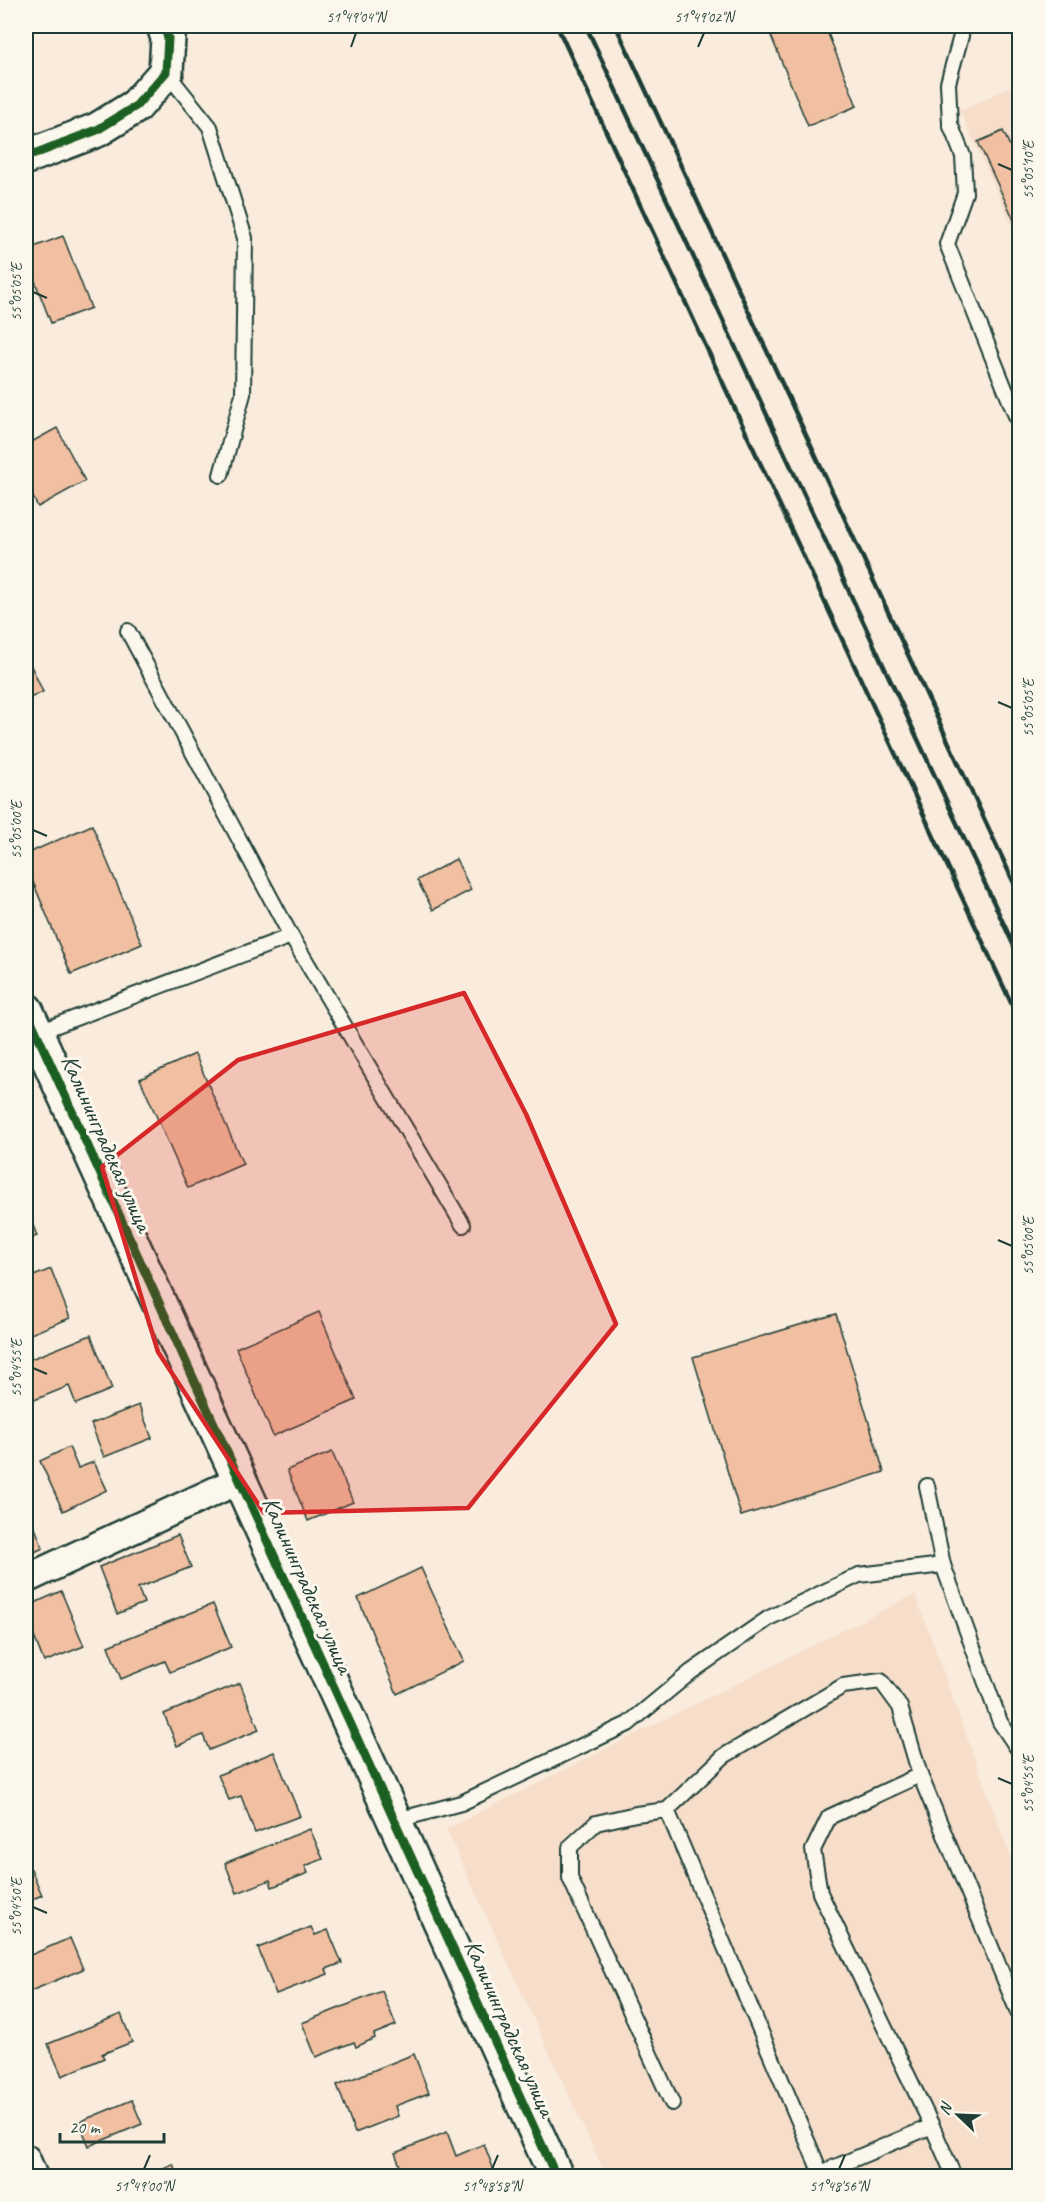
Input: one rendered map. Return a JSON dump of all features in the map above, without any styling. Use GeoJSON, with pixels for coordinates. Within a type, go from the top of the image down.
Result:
{"type":"FeatureCollection","features":[{"type":"Feature","properties":{"kind":"street"},"geometry":{"type":"LineString","coordinates":[[26,157],[97,130],[136,106],[166,72],[168,38],[164,26]]}},
{"type":"Feature","properties":{"kind":"street","name":"Калининградская улица"},"geometry":{"type":"LineString","coordinates":[[31,1022],[556,2176]]}},
{"type":"Feature","properties":{"kind":"street"},"geometry":{"type":"LineString","coordinates":[[26,1579],[239,1480]]}},
{"type":"Feature","properties":{"kind":"street"},"geometry":{"type":"LineString","coordinates":[[26,2159],[33,2176]]}},
{"type":"Feature","properties":{"kind":"lane"},"geometry":{"type":"LineString","coordinates":[[962,26],[948,83],[950,124],[963,156],[965,193],[947,244],[1020,426]]}},
{"type":"Feature","properties":{"kind":"lane"},"geometry":{"type":"LineString","coordinates":[[166,72],[210,127],[245,238],[243,394],[221,475]]}},
{"type":"Feature","properties":{"kind":"lane"},"geometry":{"type":"LineString","coordinates":[[128,631],[291,936],[463,1225]]}},
{"type":"Feature","properties":{"kind":"lane"},"geometry":{"type":"LineString","coordinates":[[31,1022],[291,936]]}},
{"type":"Feature","properties":{"kind":"lane"},"geometry":{"type":"LineString","coordinates":[[927,1486],[943,1565],[1000,1722],[1020,1752]]}},
{"type":"Feature","properties":{"kind":"lane"},"geometry":{"type":"LineString","coordinates":[[394,1821],[461,1803],[628,1724],[691,1672],[770,1618],[859,1575],[943,1565]]}},
{"type":"Feature","properties":{"kind":"lane"},"geometry":{"type":"LineString","coordinates":[[672,2103],[570,1878],[570,1847],[596,1823],[667,1810],[724,1756],[843,1686],[881,1681],[900,1707],[920,1776],[1020,2017]]}},
{"type":"Feature","properties":{"kind":"lane"},"geometry":{"type":"LineString","coordinates":[[920,1776],[829,1817],[813,1850],[820,1893],[954,2176]]}},
{"type":"Feature","properties":{"kind":"lane"},"geometry":{"type":"LineString","coordinates":[[667,1810],[821,2175],[932,2126]]}},
{"type":"Feature","properties":{"kind":"highlighted area"},"geometry":{"type":"Polygon","coordinates":[[[464,993],[526,1114],[616,1324],[468,1508],[264,1513],[158,1352],[102,1167],[238,1060],[464,993]]]}},
{"type":"Feature","properties":{"kind":"shaded area"},"geometry":{"type":"Polygon","coordinates":[[[1019,82],[1019,241],[960,111],[1019,82]]]}},
{"type":"Feature","properties":{"kind":"shaded area"},"geometry":{"type":"Polygon","coordinates":[[[915,1594],[1019,1880],[1019,2176],[606,2176],[446,1829],[915,1594]]]}},
{"type":"Feature","properties":{"kind":"building"},"geometry":{"type":"Polygon","coordinates":[[[767,26],[825,26],[857,106],[808,126],[767,26]]]}},
{"type":"Feature","properties":{"kind":"building"},"geometry":{"type":"Polygon","coordinates":[[[1003,131],[1020,168],[1020,233],[978,142],[1003,131]]]}},
{"type":"Feature","properties":{"kind":"building"},"geometry":{"type":"Polygon","coordinates":[[[63,236],[91,308],[51,323],[26,258],[26,250],[63,236]]]}},
{"type":"Feature","properties":{"kind":"building"},"geometry":{"type":"Polygon","coordinates":[[[57,428],[85,481],[38,507],[26,483],[26,445],[57,428]]]}},
{"type":"Feature","properties":{"kind":"building"},"geometry":{"type":"Polygon","coordinates":[[[26,655],[43,692],[26,700],[26,655]]]}},
{"type":"Feature","properties":{"kind":"building"},"geometry":{"type":"Polygon","coordinates":[[[92,825],[142,944],[71,974],[26,865],[26,854],[92,825]]]}},
{"type":"Feature","properties":{"kind":"building"},"geometry":{"type":"Polygon","coordinates":[[[456,859],[471,890],[433,910],[417,880],[456,859]]]}},
{"type":"Feature","properties":{"kind":"building"},"geometry":{"type":"Polygon","coordinates":[[[195,1054],[243,1164],[188,1188],[140,1079],[195,1054]]]}},
{"type":"Feature","properties":{"kind":"building"},"geometry":{"type":"Polygon","coordinates":[[[26,1206],[37,1236],[26,1240],[26,1206]]]}},
{"type":"Feature","properties":{"kind":"building"},"geometry":{"type":"Polygon","coordinates":[[[51,1269],[70,1318],[26,1336],[26,1279],[51,1269]]]}},
{"type":"Feature","properties":{"kind":"building"},"geometry":{"type":"Polygon","coordinates":[[[319,1312],[356,1400],[273,1436],[236,1348],[319,1312]]]}},
{"type":"Feature","properties":{"kind":"building"},"geometry":{"type":"Polygon","coordinates":[[[836,1314],[884,1472],[741,1516],[693,1357],[836,1314]]]}},
{"type":"Feature","properties":{"kind":"building"},"geometry":{"type":"Polygon","coordinates":[[[91,1335],[112,1389],[76,1404],[69,1386],[27,1403],[26,1361],[91,1335]]]}},
{"type":"Feature","properties":{"kind":"building"},"geometry":{"type":"Polygon","coordinates":[[[139,1405],[152,1438],[104,1457],[91,1424],[139,1405]]]}},
{"type":"Feature","properties":{"kind":"building"},"geometry":{"type":"Polygon","coordinates":[[[69,1447],[78,1468],[94,1462],[107,1490],[63,1511],[40,1461],[69,1447]]]}},
{"type":"Feature","properties":{"kind":"building"},"geometry":{"type":"Polygon","coordinates":[[[332,1452],[353,1502],[308,1521],[287,1470],[332,1452]]]}},
{"type":"Feature","properties":{"kind":"building"},"geometry":{"type":"Polygon","coordinates":[[[26,1505],[43,1548],[26,1556],[26,1505]]]}},
{"type":"Feature","properties":{"kind":"building"},"geometry":{"type":"Polygon","coordinates":[[[178,1535],[191,1567],[138,1588],[144,1603],[117,1614],[99,1567],[178,1535]]]}},
{"type":"Feature","properties":{"kind":"building"},"geometry":{"type":"Polygon","coordinates":[[[421,1568],[464,1661],[397,1694],[358,1598],[421,1568]]]}},
{"type":"Feature","properties":{"kind":"building"},"geometry":{"type":"Polygon","coordinates":[[[61,1591],[84,1646],[44,1662],[26,1616],[26,1607],[61,1591]]]}},
{"type":"Feature","properties":{"kind":"building"},"geometry":{"type":"Polygon","coordinates":[[[213,1604],[231,1647],[170,1672],[165,1661],[121,1679],[108,1646],[213,1604]]]}},
{"type":"Feature","properties":{"kind":"building"},"geometry":{"type":"Polygon","coordinates":[[[240,1683],[259,1730],[209,1750],[203,1735],[177,1746],[164,1714],[240,1683]]]}},
{"type":"Feature","properties":{"kind":"building"},"geometry":{"type":"Polygon","coordinates":[[[274,1752],[300,1816],[255,1833],[241,1796],[229,1800],[218,1775],[274,1752]]]}},
{"type":"Feature","properties":{"kind":"building"},"geometry":{"type":"Polygon","coordinates":[[[310,1829],[323,1859],[305,1866],[308,1873],[272,1887],[270,1880],[237,1893],[225,1863],[310,1829]]]}},
{"type":"Feature","properties":{"kind":"building"},"geometry":{"type":"Polygon","coordinates":[[[31,1869],[42,1895],[26,1902],[26,1872],[31,1869]]]}},
{"type":"Feature","properties":{"kind":"building"},"geometry":{"type":"Polygon","coordinates":[[[311,1927],[315,1935],[328,1930],[342,1963],[326,1969],[328,1974],[276,1994],[258,1948],[311,1927]]]}},
{"type":"Feature","properties":{"kind":"building"},"geometry":{"type":"Polygon","coordinates":[[[70,1938],[83,1969],[26,1993],[26,1957],[70,1938]]]}},
{"type":"Feature","properties":{"kind":"building"},"geometry":{"type":"Polygon","coordinates":[[[382,1991],[396,2025],[374,2034],[375,2038],[356,2047],[354,2042],[316,2057],[302,2023],[382,1991]]]}},
{"type":"Feature","properties":{"kind":"building"},"geometry":{"type":"Polygon","coordinates":[[[121,2014],[132,2042],[102,2054],[104,2058],[62,2076],[48,2044],[121,2014]]]}},
{"type":"Feature","properties":{"kind":"building"},"geometry":{"type":"Polygon","coordinates":[[[414,2054],[429,2093],[395,2106],[398,2116],[355,2133],[337,2085],[414,2054]]]}},
{"type":"Feature","properties":{"kind":"building"},"geometry":{"type":"Polygon","coordinates":[[[132,2100],[142,2124],[89,2146],[79,2122],[132,2100]]]}},
{"type":"Feature","properties":{"kind":"building"},"geometry":{"type":"Polygon","coordinates":[[[447,2132],[456,2156],[484,2144],[495,2173],[486,2176],[404,2176],[395,2153],[447,2132]]]}},
{"type":"Feature","properties":{"kind":"building"},"geometry":{"type":"Polygon","coordinates":[[[173,2164],[178,2176],[144,2176],[173,2164]]]}},
{"type":"Feature","properties":{"kind":"railway"},"geometry":{"type":"LineString","coordinates":[[557,26],[1020,1022]]}},
{"type":"Feature","properties":{"kind":"railway"},"geometry":{"type":"LineString","coordinates":[[586,26],[1020,959]]}},
{"type":"Feature","properties":{"kind":"railway"},"geometry":{"type":"LineString","coordinates":[[616,26],[1020,896]]}},
{"type":"Feature","properties":{"kind":"cycle path"},"geometry":{"type":"LineString","coordinates":[[26,157],[97,130],[136,106],[166,72],[168,38],[164,26]]}},
{"type":"Feature","properties":{"kind":"cycle path"},"geometry":{"type":"LineString","coordinates":[[26,1010],[556,2176]]}}]}
